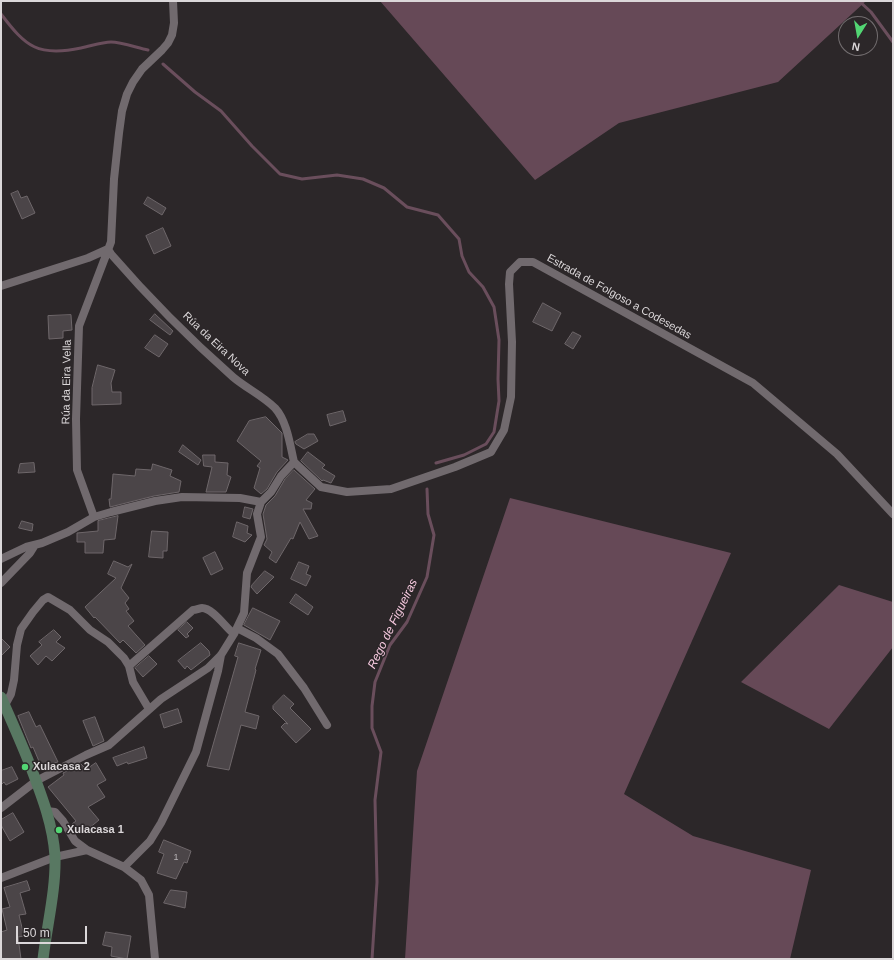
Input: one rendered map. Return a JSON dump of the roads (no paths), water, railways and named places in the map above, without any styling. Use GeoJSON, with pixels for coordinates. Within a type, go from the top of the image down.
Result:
{"type":"FeatureCollection","features":[{"type":"Feature","properties":{"kind":"street","name":"Rúa da Eira Vella"},"geometry":{"type":"LineString","coordinates":[[94,517],[77,470],[76,419],[79,326],[108,249],[111,232],[114,179],[122,111],[132,82],[142,69],[168,43],[172,34],[174,23],[173,1]]}},
{"type":"Feature","properties":{"kind":"street"},"geometry":{"type":"LineString","coordinates":[[1,286],[88,258],[108,249]]}},
{"type":"Feature","properties":{"kind":"street","name":"Rúa da Eira Nova"},"geometry":{"type":"LineString","coordinates":[[108,249],[141,289],[194,340],[234,378],[275,408],[287,430],[294,462]]}},
{"type":"Feature","properties":{"kind":"street","name":"Estrada de Folgoso a Codesedas"},"geometry":{"type":"LineString","coordinates":[[294,462],[322,487],[347,492],[391,489],[455,467],[491,452],[504,430],[511,397],[512,342],[509,284],[510,272],[520,262],[533,262],[753,383],[837,454],[893,514]]}},
{"type":"Feature","properties":{"kind":"street"},"geometry":{"type":"LineString","coordinates":[[1,808],[36,781],[86,755],[109,745],[161,699],[208,668],[220,655],[235,631],[244,612],[246,573],[261,537],[257,514],[261,502],[271,492],[281,476],[294,462]]}},
{"type":"Feature","properties":{"kind":"street"},"geometry":{"type":"LineString","coordinates":[[1,559],[26,547],[68,532],[94,517],[155,501],[182,497],[240,498],[261,502]]}},
{"type":"Feature","properties":{"kind":"street"},"geometry":{"type":"LineString","coordinates":[[1,583],[30,553],[35,545]]}},
{"type":"Feature","properties":{"kind":"street"},"geometry":{"type":"LineString","coordinates":[[42,959],[54,882],[55,857],[52,834],[47,811],[36,781],[3,701],[11,694],[17,645],[21,629],[43,600],[48,597],[70,610],[90,630],[124,658],[129,666],[133,682],[149,709]]}},
{"type":"Feature","properties":{"kind":"street"},"geometry":{"type":"LineString","coordinates":[[129,666],[193,610],[203,608],[212,612],[228,629],[256,638],[278,654],[304,688],[327,725]]}},
{"type":"Feature","properties":{"kind":"street"},"geometry":{"type":"LineString","coordinates":[[124,867],[150,841],[161,823],[196,752],[218,671],[220,655]]}},
{"type":"Feature","properties":{"kind":"street"},"geometry":{"type":"LineString","coordinates":[[47,811],[55,812],[75,841],[87,850],[124,867],[141,880],[149,895],[155,959]]}},
{"type":"Feature","properties":{"kind":"street"},"geometry":{"type":"LineString","coordinates":[[1,878],[55,857],[87,850]]}},
{"type":"Feature","properties":{"kind":"waterway"},"geometry":{"type":"LineString","coordinates":[[859,1],[871,12],[893,42]]}},
{"type":"Feature","properties":{"kind":"waterway","name":"Rego de Figueiras"},"geometry":{"type":"LineString","coordinates":[[1,14],[26,42],[43,50],[66,50],[111,42],[148,50]]}},
{"type":"Feature","properties":{"kind":"waterway","name":"Rego de Figueiras"},"geometry":{"type":"LineString","coordinates":[[163,64],[195,92],[221,111],[252,146],[280,174],[302,179],[337,175],[363,179],[384,188],[407,207],[438,215],[459,239],[462,256],[469,272],[483,287],[494,307],[499,340],[499,401],[494,432],[486,444],[464,455],[436,463]]}},
{"type":"Feature","properties":{"kind":"waterway","name":"Rego de Figueiras"},"geometry":{"type":"LineString","coordinates":[[372,959],[377,882],[375,800],[381,752],[372,728],[372,706],[375,682],[390,645],[407,622],[427,577],[434,535],[428,514],[427,489]]}},
{"type":"Feature","properties":{"kind":"place","name":"Xulacasa 2"},"geometry":{"type":"Point","coordinates":[25,767]}},
{"type":"Feature","properties":{"kind":"place","name":"Xulacasa 1"},"geometry":{"type":"Point","coordinates":[59,830]}}]}
